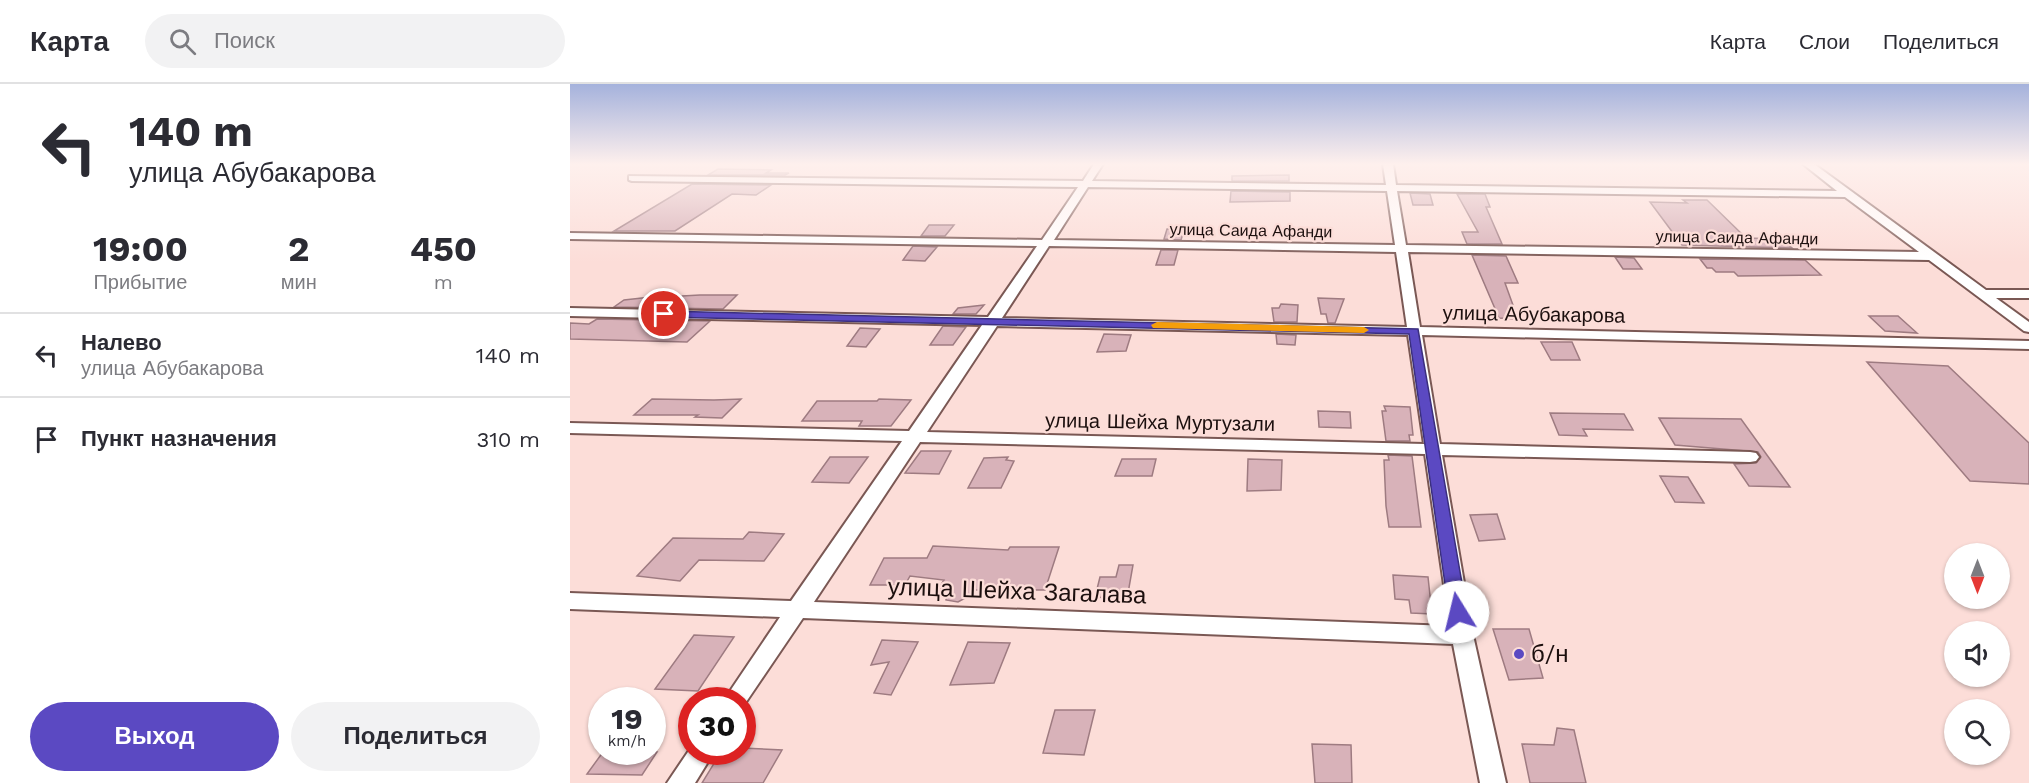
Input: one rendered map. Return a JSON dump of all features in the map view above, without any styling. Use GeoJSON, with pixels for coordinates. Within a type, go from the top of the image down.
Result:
{"type":"FeatureCollection","features":[{"type":"Feature","properties":{"kind":"street"},"geometry":{"type":"LineString","coordinates":[[745,687],[1077,197]]}},
{"type":"Feature","properties":{"kind":"street"},"geometry":{"type":"LineString","coordinates":[[1392,197],[1462,635],[1492,783]]}},
{"type":"Feature","properties":{"kind":"street"},"geometry":{"type":"LineString","coordinates":[[1850,197],[2029,328]]}},
{"type":"Feature","properties":{"kind":"street","name":"улица Саида Афанди"},"geometry":{"type":"LineString","coordinates":[[570,236],[1931,256]]}},
{"type":"Feature","properties":{"kind":"street"},"geometry":{"type":"LineString","coordinates":[[1982,294],[2029,294]]}},
{"type":"Feature","properties":{"kind":"street","name":"улица Абубакарова"},"geometry":{"type":"LineString","coordinates":[[570,312],[2029,345]]}},
{"type":"Feature","properties":{"kind":"street","name":"улица Шейха Муртузали"},"geometry":{"type":"LineString","coordinates":[[570,428],[1750,457]]}},
{"type":"Feature","properties":{"kind":"street","name":"улица Шейха Загалава"},"geometry":{"type":"LineString","coordinates":[[570,602],[1462,635]]}},
{"type":"Feature","properties":{"kind":"street"},"geometry":{"type":"LineString","coordinates":[[680,783],[693,765]]}},
{"type":"Feature","properties":{"kind":"building"},"geometry":{"type":"Polygon","coordinates":[[[671,197],[728,197],[675,231],[614,231],[671,197]]]}},
{"type":"Feature","properties":{"kind":"building"},"geometry":{"type":"Polygon","coordinates":[[[1230,197],[1290,197],[1290,201],[1230,202],[1230,197]]]}},
{"type":"Feature","properties":{"kind":"building"},"geometry":{"type":"Polygon","coordinates":[[[1411,197],[1431,197],[1433,205],[1413,205],[1411,197]]]}},
{"type":"Feature","properties":{"kind":"building"},"geometry":{"type":"Polygon","coordinates":[[[1458,197],[1486,197],[1490,207],[1486,207],[1502,244],[1467,244],[1462,232],[1478,232],[1458,197]]]}},
{"type":"Feature","properties":{"kind":"building"},"geometry":{"type":"Polygon","coordinates":[[[1683,200],[1707,200],[1746,238],[1781,239],[1792,248],[1682,245],[1650,202],[1687,203],[1683,200]]]}},
{"type":"Feature","properties":{"kind":"building"},"geometry":{"type":"Polygon","coordinates":[[[929,225],[954,225],[945,236],[921,236],[929,225]]]}},
{"type":"Feature","properties":{"kind":"building"},"geometry":{"type":"Polygon","coordinates":[[[1167,229],[1184,230],[1181,240],[1164,239],[1167,229]]]}},
{"type":"Feature","properties":{"kind":"building"},"geometry":{"type":"Polygon","coordinates":[[[913,246],[937,247],[925,261],[903,260],[913,246]]]}},
{"type":"Feature","properties":{"kind":"building"},"geometry":{"type":"Polygon","coordinates":[[[1161,250],[1178,250],[1174,265],[1156,265],[1161,250]]]}},
{"type":"Feature","properties":{"kind":"building"},"geometry":{"type":"Polygon","coordinates":[[[1472,255],[1506,256],[1518,283],[1505,283],[1518,319],[1499,318],[1472,255]]]}},
{"type":"Feature","properties":{"kind":"building"},"geometry":{"type":"Polygon","coordinates":[[[1615,257],[1634,258],[1642,269],[1623,269],[1615,257]]]}},
{"type":"Feature","properties":{"kind":"building"},"geometry":{"type":"Polygon","coordinates":[[[1700,259],[1805,260],[1821,275],[1738,276],[1734,272],[1716,272],[1712,268],[1707,268],[1700,259]]]}},
{"type":"Feature","properties":{"kind":"building"},"geometry":{"type":"Polygon","coordinates":[[[737,295],[723,309],[614,307],[624,300],[651,297],[678,299],[682,296],[737,295]]]}},
{"type":"Feature","properties":{"kind":"building"},"geometry":{"type":"Polygon","coordinates":[[[1318,298],[1344,299],[1335,323],[1328,323],[1326,314],[1321,314],[1318,298]]]}},
{"type":"Feature","properties":{"kind":"building"},"geometry":{"type":"Polygon","coordinates":[[[1281,304],[1298,305],[1297,322],[1274,322],[1272,308],[1279,308],[1281,304]]]}},
{"type":"Feature","properties":{"kind":"building"},"geometry":{"type":"Polygon","coordinates":[[[984,305],[976,314],[953,314],[958,308],[984,305]]]}},
{"type":"Feature","properties":{"kind":"building"},"geometry":{"type":"Polygon","coordinates":[[[1869,316],[1898,316],[1917,333],[1885,331],[1869,316]]]}},
{"type":"Feature","properties":{"kind":"building"},"geometry":{"type":"Polygon","coordinates":[[[597,319],[710,321],[687,342],[570,339],[570,323],[589,324],[597,319]]]}},
{"type":"Feature","properties":{"kind":"building"},"geometry":{"type":"Polygon","coordinates":[[[943,326],[966,327],[953,345],[930,345],[943,326]]]}},
{"type":"Feature","properties":{"kind":"building"},"geometry":{"type":"Polygon","coordinates":[[[860,328],[880,329],[866,347],[847,346],[860,328]]]}},
{"type":"Feature","properties":{"kind":"building"},"geometry":{"type":"Polygon","coordinates":[[[1104,334],[1131,335],[1126,351],[1097,352],[1104,334]]]}},
{"type":"Feature","properties":{"kind":"building"},"geometry":{"type":"Polygon","coordinates":[[[1276,334],[1296,335],[1295,345],[1277,344],[1276,334]]]}},
{"type":"Feature","properties":{"kind":"building"},"geometry":{"type":"Polygon","coordinates":[[[1541,342],[1572,342],[1580,360],[1551,360],[1541,342]]]}},
{"type":"Feature","properties":{"kind":"building"},"geometry":{"type":"Polygon","coordinates":[[[1867,362],[1948,366],[2029,443],[2029,484],[1970,481],[1867,362]]]}},
{"type":"Feature","properties":{"kind":"building"},"geometry":{"type":"Polygon","coordinates":[[[652,399],[741,399],[722,418],[695,417],[698,415],[634,415],[652,399]]]}},
{"type":"Feature","properties":{"kind":"building"},"geometry":{"type":"Polygon","coordinates":[[[879,399],[911,400],[891,426],[859,426],[862,421],[802,421],[817,401],[877,401],[879,399]]]}},
{"type":"Feature","properties":{"kind":"building"},"geometry":{"type":"Polygon","coordinates":[[[1384,406],[1410,407],[1413,435],[1409,435],[1410,441],[1386,441],[1382,411],[1386,411],[1384,406]]]}},
{"type":"Feature","properties":{"kind":"building"},"geometry":{"type":"Polygon","coordinates":[[[1318,411],[1350,412],[1351,428],[1319,427],[1318,411]]]}},
{"type":"Feature","properties":{"kind":"building"},"geometry":{"type":"Polygon","coordinates":[[[1550,413],[1624,414],[1633,430],[1583,429],[1587,436],[1559,435],[1550,413]]]}},
{"type":"Feature","properties":{"kind":"building"},"geometry":{"type":"Polygon","coordinates":[[[1659,418],[1741,419],[1790,487],[1749,486],[1734,464],[1756,463],[1761,457],[1758,452],[1675,445],[1659,418]]]}},
{"type":"Feature","properties":{"kind":"building"},"geometry":{"type":"Polygon","coordinates":[[[921,451],[951,451],[939,474],[905,473],[921,451]]]}},
{"type":"Feature","properties":{"kind":"building"},"geometry":{"type":"Polygon","coordinates":[[[1388,455],[1412,456],[1421,527],[1389,527],[1384,460],[1389,460],[1388,455]]]}},
{"type":"Feature","properties":{"kind":"building"},"geometry":{"type":"Polygon","coordinates":[[[830,457],[868,457],[849,483],[812,482],[830,457]]]}},
{"type":"Feature","properties":{"kind":"building"},"geometry":{"type":"Polygon","coordinates":[[[1008,457],[1006,460],[1014,461],[1001,488],[968,488],[984,458],[1008,457]]]}},
{"type":"Feature","properties":{"kind":"building"},"geometry":{"type":"Polygon","coordinates":[[[1122,459],[1156,459],[1152,476],[1115,476],[1122,459]]]}},
{"type":"Feature","properties":{"kind":"building"},"geometry":{"type":"Polygon","coordinates":[[[1248,459],[1282,460],[1281,490],[1247,491],[1248,459]]]}},
{"type":"Feature","properties":{"kind":"building"},"geometry":{"type":"Polygon","coordinates":[[[1660,476],[1688,477],[1704,503],[1675,502],[1660,476]]]}},
{"type":"Feature","properties":{"kind":"building"},"geometry":{"type":"Polygon","coordinates":[[[1497,514],[1505,539],[1479,541],[1470,515],[1497,514]]]}},
{"type":"Feature","properties":{"kind":"building"},"geometry":{"type":"Polygon","coordinates":[[[749,532],[784,534],[764,561],[699,560],[680,581],[637,576],[673,538],[743,539],[749,532]]]}},
{"type":"Feature","properties":{"kind":"building"},"geometry":{"type":"Polygon","coordinates":[[[933,546],[1008,550],[1010,547],[1059,547],[1045,590],[972,590],[969,596],[958,602],[946,600],[947,590],[939,588],[944,580],[910,576],[905,585],[870,585],[884,558],[927,558],[933,546]]]}},
{"type":"Feature","properties":{"kind":"building"},"geometry":{"type":"Polygon","coordinates":[[[1119,565],[1133,565],[1127,599],[1095,597],[1100,577],[1116,577],[1119,565]]]}},
{"type":"Feature","properties":{"kind":"building"},"geometry":{"type":"Polygon","coordinates":[[[1393,575],[1428,577],[1432,614],[1411,613],[1409,600],[1395,599],[1393,575]]]}},
{"type":"Feature","properties":{"kind":"building","name":"б/н"},"geometry":{"type":"Polygon","coordinates":[[[1493,629],[1529,629],[1543,678],[1509,680],[1493,629]]]}},
{"type":"Feature","properties":{"kind":"building"},"geometry":{"type":"Polygon","coordinates":[[[694,635],[734,637],[701,687],[678,687],[678,690],[656,687],[694,635]]]}},
{"type":"Feature","properties":{"kind":"building"},"geometry":{"type":"Polygon","coordinates":[[[882,640],[918,642],[891,695],[874,693],[889,662],[871,665],[882,640]]]}},
{"type":"Feature","properties":{"kind":"building"},"geometry":{"type":"Polygon","coordinates":[[[968,642],[1010,643],[994,683],[950,685],[968,642]]]}},
{"type":"Feature","properties":{"kind":"building"},"geometry":{"type":"Polygon","coordinates":[[[1055,710],[1095,710],[1084,755],[1043,753],[1055,710]]]}},
{"type":"Feature","properties":{"kind":"building"},"geometry":{"type":"Polygon","coordinates":[[[1557,728],[1574,730],[1586,783],[1530,783],[1522,744],[1554,745],[1557,728]]]}},
{"type":"Feature","properties":{"kind":"building"},"geometry":{"type":"Polygon","coordinates":[[[1312,744],[1351,745],[1352,783],[1315,783],[1312,744]]]}},
{"type":"Feature","properties":{"kind":"building"},"geometry":{"type":"Polygon","coordinates":[[[756,749],[782,750],[763,783],[702,783],[713,765],[756,765],[756,749]]]}},
{"type":"Feature","properties":{"kind":"building"},"geometry":{"type":"Polygon","coordinates":[[[594,765],[649,765],[642,775],[587,774],[594,765]]]}},
{"type":"Feature","properties":{"kind":"slow traffic"},"geometry":{"type":"LineString","coordinates":[[1157,325],[1364,330]]}},
{"type":"Feature","properties":{"kind":"place","name":"б/н"},"geometry":{"type":"Point","coordinates":[1519,654]}},
{"type":"Feature","properties":{"kind":"route"},"geometry":{"type":"LineString","coordinates":[[664,314],[1414,331],[1458,612]]}}]}
